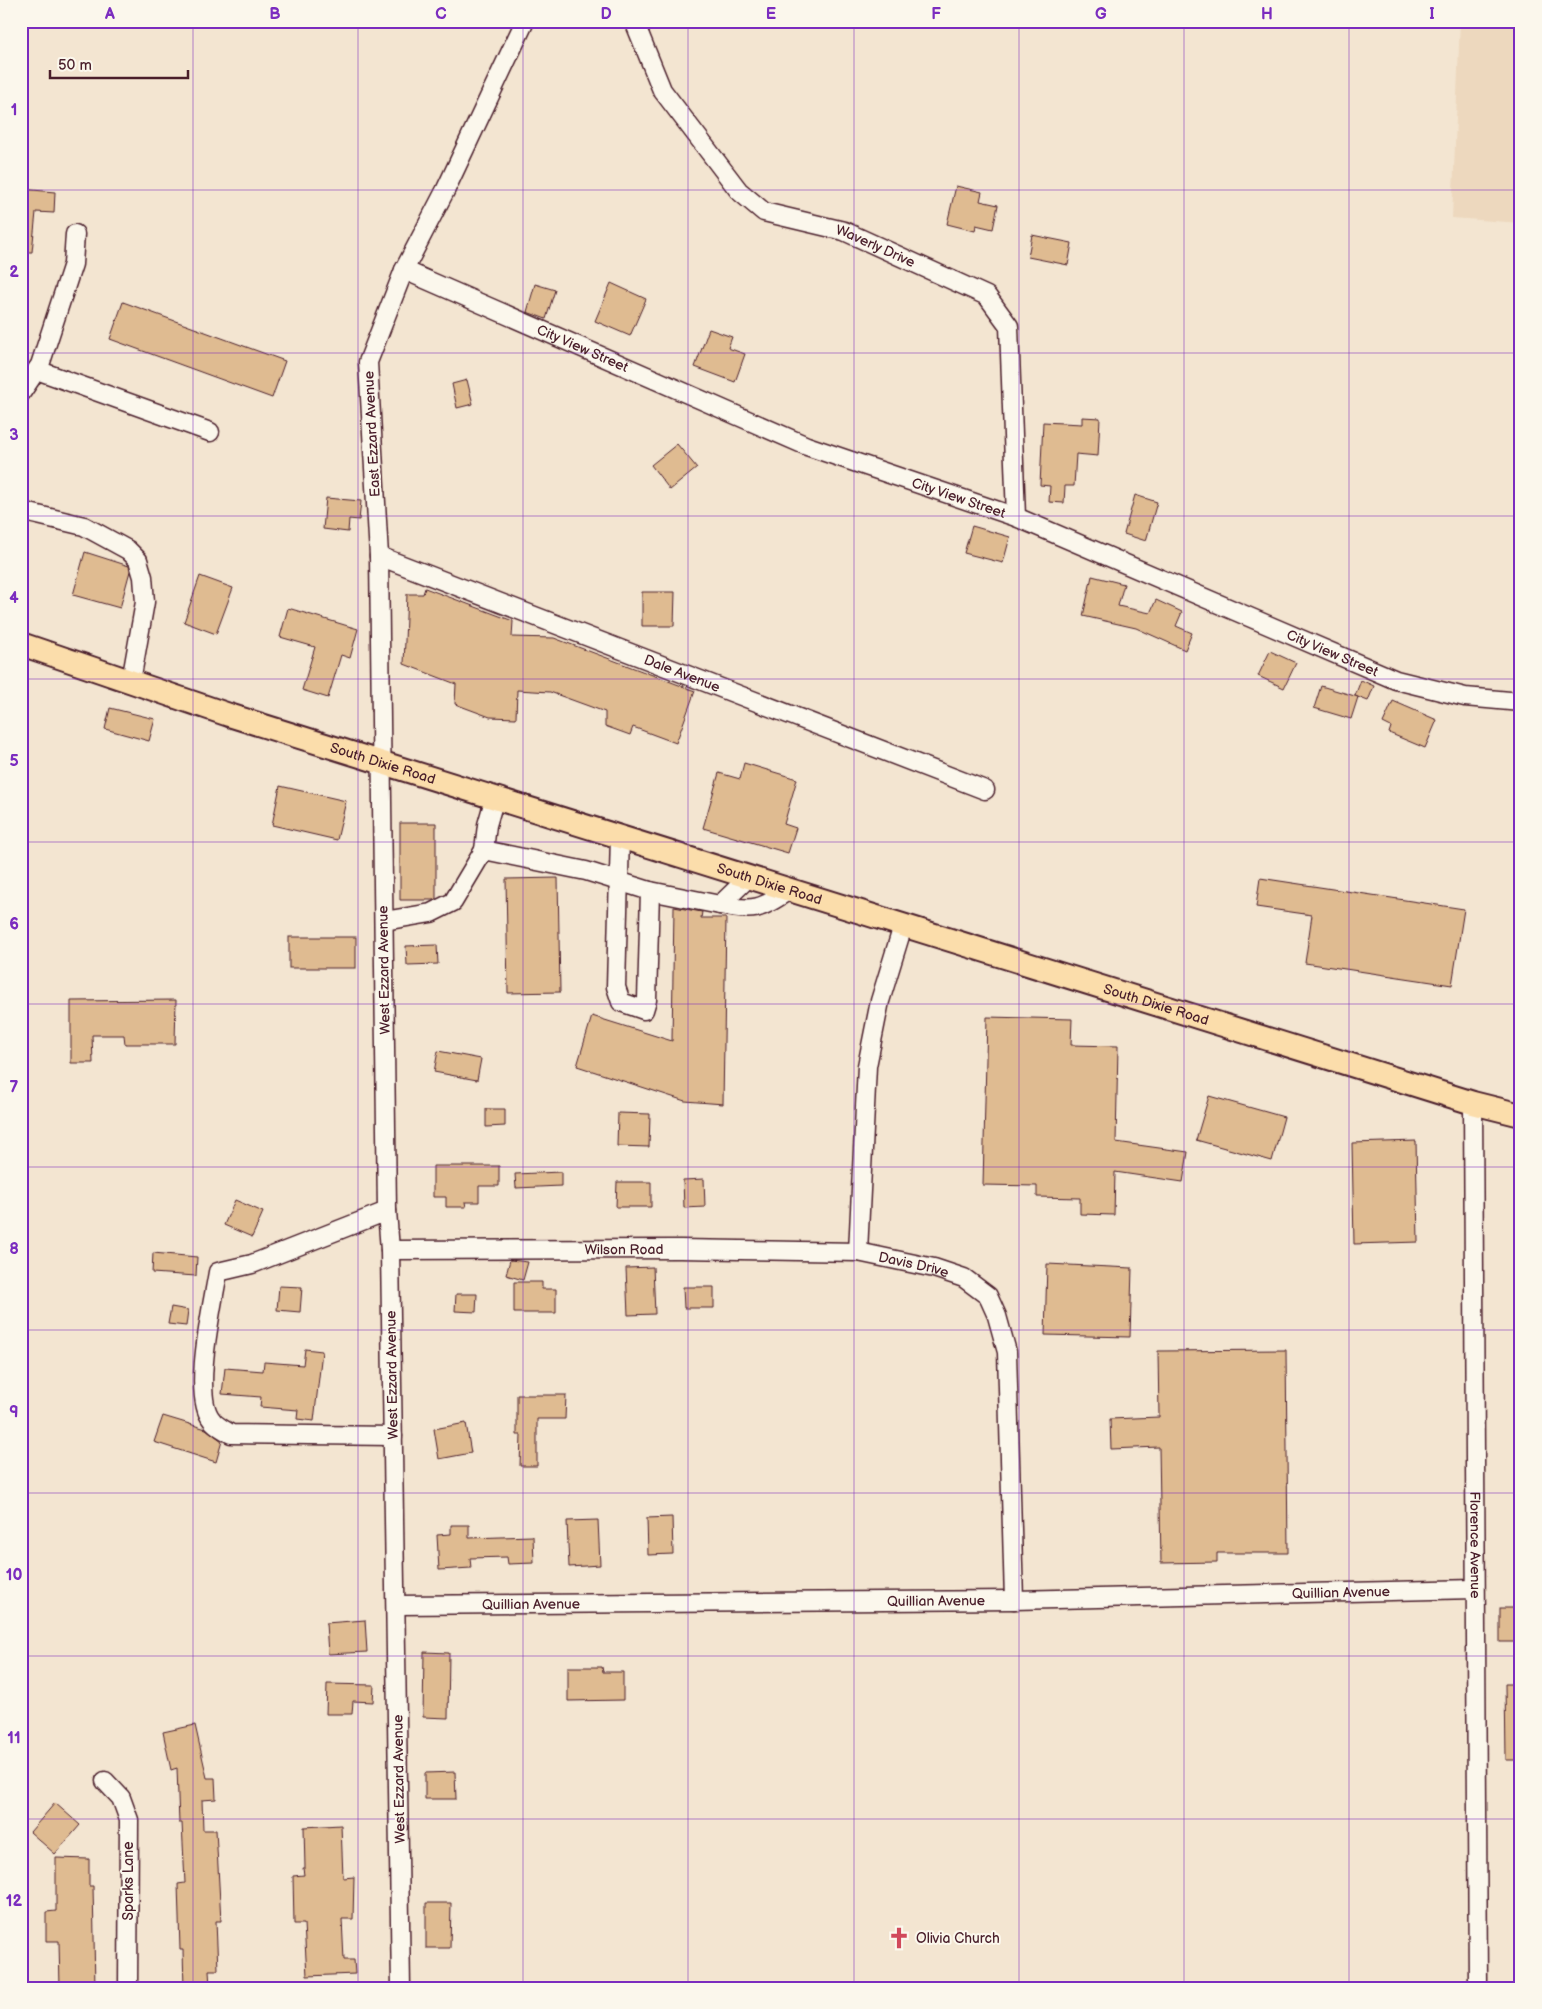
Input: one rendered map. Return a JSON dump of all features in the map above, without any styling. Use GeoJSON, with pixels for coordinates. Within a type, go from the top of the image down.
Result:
{"type":"FeatureCollection","features":[{"type":"Feature","properties":{"kind":"main road","name":"South Dixie Road"},"geometry":{"type":"LineString","coordinates":[[21,644],[229,715],[382,761],[903,926],[1473,1103],[1521,1115]]}},
{"type":"Feature","properties":{"kind":"street","name":"East Ezzard Avenue"},"geometry":{"type":"LineString","coordinates":[[382,761],[379,556],[368,362],[404,270],[445,191],[524,21]]}},
{"type":"Feature","properties":{"kind":"street","name":"Waverly Drive"},"geometry":{"type":"LineString","coordinates":[[634,21],[662,90],[740,191],[764,212],[844,231],[987,296],[1009,326],[1016,517]]}},
{"type":"Feature","properties":{"kind":"street"},"geometry":{"type":"LineString","coordinates":[[21,393],[40,365],[72,264],[75,234]]}},
{"type":"Feature","properties":{"kind":"street","name":"City View Street"},"geometry":{"type":"LineString","coordinates":[[404,270],[807,446],[1016,517],[1396,680],[1465,697],[1521,702]]}},
{"type":"Feature","properties":{"kind":"street"},"geometry":{"type":"LineString","coordinates":[[37,370],[210,432]]}},
{"type":"Feature","properties":{"kind":"street"},"geometry":{"type":"LineString","coordinates":[[21,512],[84,526],[128,550],[138,560],[143,577],[145,602],[131,681]]}},
{"type":"Feature","properties":{"kind":"street","name":"Dale Avenue"},"geometry":{"type":"LineString","coordinates":[[379,556],[985,790]]}},
{"type":"Feature","properties":{"kind":"street","name":"West Ezzard Avenue"},"geometry":{"type":"LineString","coordinates":[[382,761],[387,1211],[390,1250],[397,1605],[401,1988]]}},
{"type":"Feature","properties":{"kind":"street"},"geometry":{"type":"LineString","coordinates":[[384,921],[431,913],[453,902],[484,850],[487,825],[495,797]]}},
{"type":"Feature","properties":{"kind":"street"},"geometry":{"type":"LineString","coordinates":[[620,836],[616,987],[621,1002],[644,1010],[647,1000],[650,891]]}},
{"type":"Feature","properties":{"kind":"street"},"geometry":{"type":"LineString","coordinates":[[484,850],[586,870],[650,891],[744,910],[768,906],[789,890]]}},
{"type":"Feature","properties":{"kind":"street"},"geometry":{"type":"LineString","coordinates":[[720,905],[749,877]]}},
{"type":"Feature","properties":{"kind":"street"},"geometry":{"type":"LineString","coordinates":[[858,1252],[868,1066],[880,1001],[903,926]]}},
{"type":"Feature","properties":{"kind":"street","name":"Florence Avenue"},"geometry":{"type":"LineString","coordinates":[[1473,1103],[1478,1988]]}},
{"type":"Feature","properties":{"kind":"street"},"geometry":{"type":"LineString","coordinates":[[387,1211],[252,1264],[218,1272],[204,1358],[202,1392],[211,1420],[231,1434],[393,1436]]}},
{"type":"Feature","properties":{"kind":"street","name":"Wilson Road"},"geometry":{"type":"LineString","coordinates":[[390,1250],[680,1248],[858,1252]]}},
{"type":"Feature","properties":{"kind":"street","name":"Davis Drive"},"geometry":{"type":"LineString","coordinates":[[858,1252],[934,1268],[964,1278],[988,1296],[997,1316],[1006,1352],[1014,1600]]}},
{"type":"Feature","properties":{"kind":"street","name":"Quillian Avenue"},"geometry":{"type":"LineString","coordinates":[[397,1605],[1014,1600],[1475,1589]]}},
{"type":"Feature","properties":{"kind":"street","name":"Sparks Lane"},"geometry":{"type":"LineString","coordinates":[[105,1781],[121,1798],[129,1820],[128,1988]]}},
{"type":"Feature","properties":{"kind":"shaded area"},"geometry":{"type":"Polygon","coordinates":[[[1460,21],[1521,21],[1521,223],[1452,218],[1460,21]]]}},
{"type":"Feature","properties":{"kind":"building"},"geometry":{"type":"Polygon","coordinates":[[[956,186],[982,192],[980,201],[998,205],[993,229],[976,225],[975,231],[947,224],[956,186]]]}},
{"type":"Feature","properties":{"kind":"building"},"geometry":{"type":"Polygon","coordinates":[[[21,189],[55,192],[54,213],[36,212],[32,252],[21,252],[21,189]]]}},
{"type":"Feature","properties":{"kind":"building"},"geometry":{"type":"Polygon","coordinates":[[[1032,235],[1072,243],[1068,265],[1028,257],[1032,235]]]}},
{"type":"Feature","properties":{"kind":"building"},"geometry":{"type":"Polygon","coordinates":[[[611,283],[646,299],[630,336],[595,321],[611,283]]]}},
{"type":"Feature","properties":{"kind":"building"},"geometry":{"type":"Polygon","coordinates":[[[535,284],[555,290],[546,319],[527,312],[535,284]]]}},
{"type":"Feature","properties":{"kind":"building"},"geometry":{"type":"Polygon","coordinates":[[[123,302],[285,361],[272,398],[110,339],[123,302]]]}},
{"type":"Feature","properties":{"kind":"building"},"geometry":{"type":"Polygon","coordinates":[[[709,329],[732,337],[728,348],[745,354],[735,382],[695,367],[709,329]]]}},
{"type":"Feature","properties":{"kind":"building"},"geometry":{"type":"Polygon","coordinates":[[[467,380],[473,404],[457,408],[452,384],[467,380]]]}},
{"type":"Feature","properties":{"kind":"building"},"geometry":{"type":"Polygon","coordinates":[[[1082,417],[1100,418],[1098,456],[1076,454],[1074,486],[1065,486],[1064,503],[1049,502],[1050,486],[1040,485],[1043,422],[1082,424],[1082,417]]]}},
{"type":"Feature","properties":{"kind":"building"},"geometry":{"type":"Polygon","coordinates":[[[677,444],[697,468],[670,490],[651,465],[677,444]]]}},
{"type":"Feature","properties":{"kind":"building"},"geometry":{"type":"Polygon","coordinates":[[[1135,495],[1157,502],[1146,541],[1124,534],[1135,495]]]}},
{"type":"Feature","properties":{"kind":"building"},"geometry":{"type":"Polygon","coordinates":[[[326,498],[361,501],[359,520],[349,519],[348,532],[323,529],[326,498]]]}},
{"type":"Feature","properties":{"kind":"building"},"geometry":{"type":"Polygon","coordinates":[[[972,526],[1010,537],[1003,563],[964,553],[972,526]]]}},
{"type":"Feature","properties":{"kind":"building"},"geometry":{"type":"Polygon","coordinates":[[[85,552],[129,566],[130,571],[120,608],[73,595],[85,552]]]}},
{"type":"Feature","properties":{"kind":"building"},"geometry":{"type":"Polygon","coordinates":[[[200,576],[233,588],[216,634],[184,622],[200,576]]]}},
{"type":"Feature","properties":{"kind":"building"},"geometry":{"type":"Polygon","coordinates":[[[1092,576],[1124,584],[1118,606],[1150,613],[1156,600],[1182,612],[1176,626],[1192,633],[1185,650],[1136,628],[1083,616],[1092,576]]]}},
{"type":"Feature","properties":{"kind":"building"},"geometry":{"type":"Polygon","coordinates":[[[425,588],[513,621],[512,637],[554,638],[695,691],[676,743],[633,727],[630,735],[605,726],[605,712],[550,692],[517,690],[516,718],[490,717],[455,704],[456,684],[404,664],[407,594],[423,594],[425,588]]]}},
{"type":"Feature","properties":{"kind":"building"},"geometry":{"type":"Polygon","coordinates":[[[642,592],[675,592],[674,626],[642,626],[642,592]]]}},
{"type":"Feature","properties":{"kind":"building"},"geometry":{"type":"Polygon","coordinates":[[[288,608],[358,629],[350,658],[341,655],[328,698],[302,690],[315,647],[280,637],[288,608]]]}},
{"type":"Feature","properties":{"kind":"building"},"geometry":{"type":"Polygon","coordinates":[[[1270,651],[1296,663],[1284,688],[1258,676],[1270,651]]]}},
{"type":"Feature","properties":{"kind":"building"},"geometry":{"type":"Polygon","coordinates":[[[1361,680],[1374,686],[1368,701],[1355,696],[1361,680]]]}},
{"type":"Feature","properties":{"kind":"building"},"geometry":{"type":"Polygon","coordinates":[[[1321,686],[1358,697],[1351,719],[1314,708],[1321,686]]]}},
{"type":"Feature","properties":{"kind":"building"},"geometry":{"type":"Polygon","coordinates":[[[1393,701],[1437,720],[1425,748],[1389,733],[1391,727],[1383,723],[1393,701]]]}},
{"type":"Feature","properties":{"kind":"building"},"geometry":{"type":"Polygon","coordinates":[[[110,708],[155,719],[149,741],[105,729],[110,708]]]}},
{"type":"Feature","properties":{"kind":"building"},"geometry":{"type":"Polygon","coordinates":[[[744,763],[797,779],[784,824],[796,828],[788,853],[703,828],[719,773],[740,779],[744,763]]]}},
{"type":"Feature","properties":{"kind":"building"},"geometry":{"type":"Polygon","coordinates":[[[280,786],[346,801],[337,840],[272,825],[280,786]]]}},
{"type":"Feature","properties":{"kind":"building"},"geometry":{"type":"Polygon","coordinates":[[[400,823],[436,823],[436,899],[400,900],[400,823]]]}},
{"type":"Feature","properties":{"kind":"building"},"geometry":{"type":"Polygon","coordinates":[[[558,878],[560,992],[508,993],[506,879],[558,878]]]}},
{"type":"Feature","properties":{"kind":"building"},"geometry":{"type":"Polygon","coordinates":[[[1260,878],[1464,909],[1452,985],[1305,963],[1312,915],[1256,907],[1260,878]]]}},
{"type":"Feature","properties":{"kind":"building"},"geometry":{"type":"Polygon","coordinates":[[[674,907],[702,912],[701,918],[726,918],[723,1104],[685,1101],[577,1066],[592,1016],[672,1041],[674,907]]]}},
{"type":"Feature","properties":{"kind":"building"},"geometry":{"type":"Polygon","coordinates":[[[289,937],[356,937],[356,968],[289,968],[289,937]]]}},
{"type":"Feature","properties":{"kind":"building"},"geometry":{"type":"Polygon","coordinates":[[[437,945],[438,964],[407,965],[406,946],[437,945]]]}},
{"type":"Feature","properties":{"kind":"building"},"geometry":{"type":"Polygon","coordinates":[[[176,1000],[175,1044],[125,1044],[124,1035],[92,1035],[93,1063],[71,1063],[71,1001],[176,1000]]]}},
{"type":"Feature","properties":{"kind":"building"},"geometry":{"type":"Polygon","coordinates":[[[987,1017],[1072,1019],[1071,1045],[1118,1046],[1116,1142],[1188,1152],[1183,1182],[1115,1172],[1114,1215],[1080,1214],[1080,1198],[1037,1197],[1037,1186],[983,1185],[987,1017]]]}},
{"type":"Feature","properties":{"kind":"building"},"geometry":{"type":"Polygon","coordinates":[[[438,1051],[481,1059],[477,1080],[434,1072],[438,1051]]]}},
{"type":"Feature","properties":{"kind":"building"},"geometry":{"type":"Polygon","coordinates":[[[1209,1096],[1284,1117],[1272,1161],[1196,1140],[1209,1096]]]}},
{"type":"Feature","properties":{"kind":"building"},"geometry":{"type":"Polygon","coordinates":[[[486,1109],[505,1109],[505,1126],[486,1127],[486,1109]]]}},
{"type":"Feature","properties":{"kind":"building"},"geometry":{"type":"Polygon","coordinates":[[[618,1113],[650,1114],[649,1147],[617,1146],[618,1113]]]}},
{"type":"Feature","properties":{"kind":"building"},"geometry":{"type":"Polygon","coordinates":[[[1416,1141],[1418,1242],[1354,1244],[1352,1143],[1416,1141]]]}},
{"type":"Feature","properties":{"kind":"building"},"geometry":{"type":"Polygon","coordinates":[[[433,1166],[499,1166],[499,1186],[479,1186],[479,1202],[465,1202],[466,1207],[446,1207],[446,1197],[433,1197],[433,1166]]]}},
{"type":"Feature","properties":{"kind":"building"},"geometry":{"type":"Polygon","coordinates":[[[561,1172],[561,1186],[516,1188],[515,1174],[561,1172]]]}},
{"type":"Feature","properties":{"kind":"building"},"geometry":{"type":"Polygon","coordinates":[[[704,1179],[705,1207],[684,1208],[683,1180],[704,1179]]]}},
{"type":"Feature","properties":{"kind":"building"},"geometry":{"type":"Polygon","coordinates":[[[617,1182],[651,1182],[651,1207],[616,1207],[617,1182]]]}},
{"type":"Feature","properties":{"kind":"building"},"geometry":{"type":"Polygon","coordinates":[[[235,1200],[263,1212],[252,1237],[224,1225],[235,1200]]]}},
{"type":"Feature","properties":{"kind":"building"},"geometry":{"type":"Polygon","coordinates":[[[153,1253],[197,1257],[196,1276],[152,1273],[153,1253]]]}},
{"type":"Feature","properties":{"kind":"building"},"geometry":{"type":"Polygon","coordinates":[[[510,1260],[528,1262],[523,1280],[506,1275],[510,1260]]]}},
{"type":"Feature","properties":{"kind":"building"},"geometry":{"type":"Polygon","coordinates":[[[1047,1264],[1132,1268],[1130,1337],[1045,1335],[1047,1264]]]}},
{"type":"Feature","properties":{"kind":"building"},"geometry":{"type":"Polygon","coordinates":[[[653,1267],[655,1314],[628,1315],[626,1268],[653,1267]]]}},
{"type":"Feature","properties":{"kind":"building"},"geometry":{"type":"Polygon","coordinates":[[[514,1282],[542,1282],[542,1289],[556,1289],[556,1313],[514,1313],[514,1282]]]}},
{"type":"Feature","properties":{"kind":"building"},"geometry":{"type":"Polygon","coordinates":[[[279,1286],[302,1287],[300,1312],[277,1310],[279,1286]]]}},
{"type":"Feature","properties":{"kind":"building"},"geometry":{"type":"Polygon","coordinates":[[[683,1287],[714,1287],[714,1308],[684,1308],[683,1287]]]}},
{"type":"Feature","properties":{"kind":"building"},"geometry":{"type":"Polygon","coordinates":[[[456,1294],[477,1294],[476,1312],[455,1311],[456,1294]]]}},
{"type":"Feature","properties":{"kind":"building"},"geometry":{"type":"Polygon","coordinates":[[[171,1307],[188,1310],[186,1326],[168,1324],[171,1307]]]}},
{"type":"Feature","properties":{"kind":"building"},"geometry":{"type":"Polygon","coordinates":[[[305,1349],[322,1351],[314,1421],[297,1419],[298,1410],[260,1407],[261,1397],[222,1394],[225,1368],[263,1371],[264,1362],[303,1365],[305,1349]]]}},
{"type":"Feature","properties":{"kind":"building"},"geometry":{"type":"Polygon","coordinates":[[[1286,1350],[1288,1553],[1217,1553],[1217,1562],[1161,1563],[1159,1447],[1111,1449],[1110,1419],[1159,1417],[1158,1351],[1286,1350]]]}},
{"type":"Feature","properties":{"kind":"building"},"geometry":{"type":"Polygon","coordinates":[[[517,1395],[566,1395],[565,1419],[537,1419],[537,1466],[520,1466],[521,1435],[517,1435],[517,1395]]]}},
{"type":"Feature","properties":{"kind":"building"},"geometry":{"type":"Polygon","coordinates":[[[163,1416],[206,1429],[222,1441],[216,1462],[154,1442],[163,1416]]]}},
{"type":"Feature","properties":{"kind":"building"},"geometry":{"type":"Polygon","coordinates":[[[466,1423],[471,1453],[439,1459],[434,1429],[466,1423]]]}},
{"type":"Feature","properties":{"kind":"building"},"geometry":{"type":"Polygon","coordinates":[[[672,1517],[673,1554],[648,1555],[647,1518],[672,1517]]]}},
{"type":"Feature","properties":{"kind":"building"},"geometry":{"type":"Polygon","coordinates":[[[598,1520],[600,1565],[569,1567],[567,1521],[598,1520]]]}},
{"type":"Feature","properties":{"kind":"building"},"geometry":{"type":"Polygon","coordinates":[[[451,1525],[469,1525],[469,1538],[533,1536],[534,1563],[508,1564],[507,1557],[470,1558],[471,1568],[439,1570],[437,1535],[451,1534],[451,1525]]]}},
{"type":"Feature","properties":{"kind":"building"},"geometry":{"type":"Polygon","coordinates":[[[1500,1608],[1521,1608],[1521,1642],[1500,1642],[1500,1608]]]}},
{"type":"Feature","properties":{"kind":"building"},"geometry":{"type":"Polygon","coordinates":[[[365,1620],[367,1652],[328,1654],[326,1623],[365,1620]]]}},
{"type":"Feature","properties":{"kind":"building"},"geometry":{"type":"Polygon","coordinates":[[[424,1652],[449,1653],[448,1718],[423,1717],[424,1652]]]}},
{"type":"Feature","properties":{"kind":"building"},"geometry":{"type":"Polygon","coordinates":[[[568,1667],[602,1667],[603,1672],[623,1672],[623,1700],[568,1701],[568,1667]]]}},
{"type":"Feature","properties":{"kind":"building"},"geometry":{"type":"Polygon","coordinates":[[[327,1684],[374,1685],[373,1702],[353,1701],[352,1714],[326,1714],[327,1684]]]}},
{"type":"Feature","properties":{"kind":"building"},"geometry":{"type":"Polygon","coordinates":[[[1505,1684],[1521,1684],[1521,1760],[1506,1760],[1505,1684]]]}},
{"type":"Feature","properties":{"kind":"building"},"geometry":{"type":"Polygon","coordinates":[[[195,1725],[207,1778],[215,1778],[216,1799],[202,1800],[203,1830],[216,1830],[221,1921],[216,1921],[218,1970],[209,1970],[210,1988],[184,1988],[183,1950],[180,1950],[178,1884],[185,1883],[182,1823],[179,1823],[177,1768],[171,1770],[163,1732],[195,1725]]]}},
{"type":"Feature","properties":{"kind":"building"},"geometry":{"type":"Polygon","coordinates":[[[455,1772],[456,1799],[425,1799],[425,1773],[455,1772]]]}},
{"type":"Feature","properties":{"kind":"building"},"geometry":{"type":"Polygon","coordinates":[[[55,1803],[80,1825],[55,1854],[30,1832],[55,1803]]]}},
{"type":"Feature","properties":{"kind":"building"},"geometry":{"type":"Polygon","coordinates":[[[341,1825],[343,1878],[354,1877],[353,1919],[342,1919],[344,1960],[354,1960],[355,1974],[307,1976],[304,1924],[294,1924],[293,1876],[304,1875],[304,1827],[341,1825]]]}},
{"type":"Feature","properties":{"kind":"building"},"geometry":{"type":"Polygon","coordinates":[[[56,1858],[89,1859],[89,1886],[93,1886],[95,1988],[60,1988],[59,1941],[46,1941],[46,1912],[56,1911],[56,1858]]]}},
{"type":"Feature","properties":{"kind":"building"},"geometry":{"type":"Polygon","coordinates":[[[426,1903],[451,1903],[450,1948],[426,1948],[426,1903]]]}},
{"type":"Feature","properties":{"kind":"place","name":"Olivia Church"},"geometry":{"type":"Point","coordinates":[899,1938]}}]}
